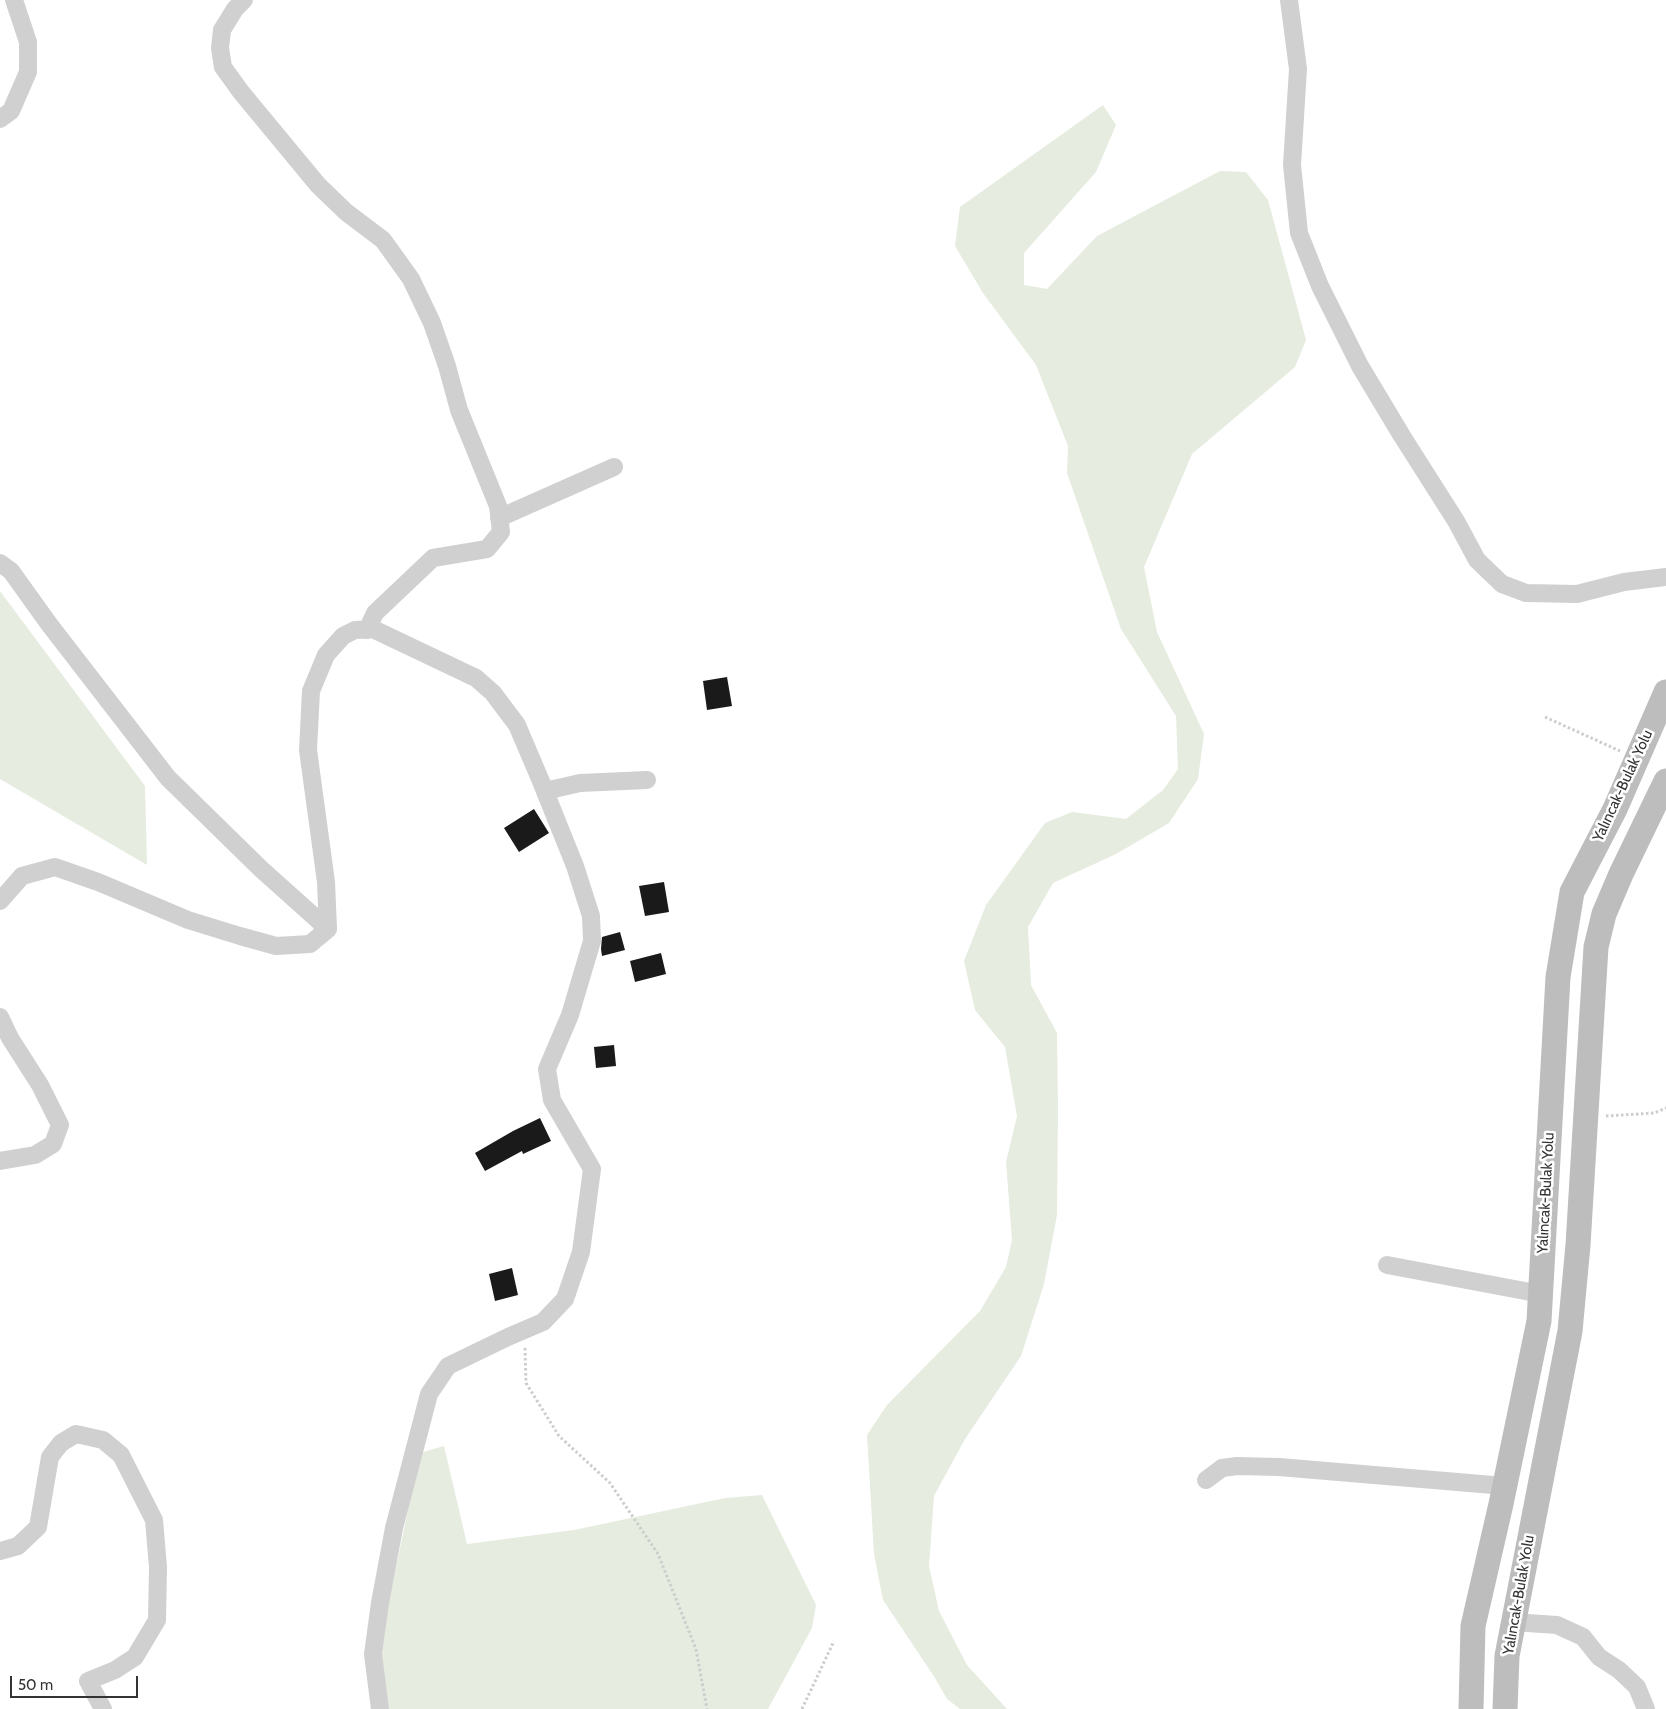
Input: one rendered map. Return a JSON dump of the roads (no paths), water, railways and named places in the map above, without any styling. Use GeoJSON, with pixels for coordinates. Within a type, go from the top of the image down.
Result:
{"type":"FeatureCollection","features":[{"type":"Feature","properties":{"kind":"main road","name":"Yalıncak-Bulak Yolu"},"geometry":{"type":"LineString","coordinates":[[1471,1709],[1473,1626],[1540,1321],[1558,977],[1572,892],[1614,808],[1666,692]]}},
{"type":"Feature","properties":{"kind":"main road","name":"Yalıncak-Bulak Yolu"},"geometry":{"type":"LineString","coordinates":[[1505,1709],[1507,1656],[1570,1331],[1578,1245],[1596,948],[1604,914],[1666,781]]}},
{"type":"Feature","properties":{"kind":"street"},"geometry":{"type":"LineString","coordinates":[[0,119],[10,111],[28,72],[28,42],[14,0]]}},
{"type":"Feature","properties":{"kind":"street"},"geometry":{"type":"LineString","coordinates":[[244,0],[234,9],[222,30],[220,48],[223,67],[241,92],[318,185],[346,212],[383,240],[411,279],[432,323],[447,366],[459,410],[498,506],[501,532],[487,549],[433,558],[375,613],[367,630]]}},
{"type":"Feature","properties":{"kind":"street"},"geometry":{"type":"LineString","coordinates":[[1289,0],[1298,70],[1292,165],[1299,233],[1320,286],[1360,366],[1456,521],[1477,560],[1502,584],[1526,594],[1577,594],[1624,582],[1666,577]]}},
{"type":"Feature","properties":{"kind":"street"},"geometry":{"type":"LineString","coordinates":[[499,518],[614,467]]}},
{"type":"Feature","properties":{"kind":"street"},"geometry":{"type":"LineString","coordinates":[[0,563],[11,571],[48,624],[168,778],[261,870],[328,929]]}},
{"type":"Feature","properties":{"kind":"street"},"geometry":{"type":"LineString","coordinates":[[328,929],[326,882],[308,750],[311,690],[326,655],[343,636],[355,630],[373,629],[476,678],[494,693],[517,725],[575,866],[591,916],[592,941],[570,1015],[547,1069],[552,1100],[592,1169],[581,1252],[565,1299],[543,1322],[448,1366],[429,1394],[394,1528],[372,1654],[380,1709]]}},
{"type":"Feature","properties":{"kind":"street"},"geometry":{"type":"LineString","coordinates":[[545,790],[580,783],[647,780]]}},
{"type":"Feature","properties":{"kind":"street"},"geometry":{"type":"LineString","coordinates":[[0,901],[22,876],[55,867],[98,882],[188,920],[276,946],[310,944],[328,929]]}},
{"type":"Feature","properties":{"kind":"street"},"geometry":{"type":"LineString","coordinates":[[0,1017],[10,1038],[40,1085],[60,1126],[53,1144],[36,1156],[0,1161]]}},
{"type":"Feature","properties":{"kind":"street"},"geometry":{"type":"LineString","coordinates":[[1387,1265],[1541,1294]]}},
{"type":"Feature","properties":{"kind":"street"},"geometry":{"type":"LineString","coordinates":[[0,1551],[18,1546],[38,1527],[50,1457],[61,1442],[76,1434],[103,1440],[121,1455],[154,1520],[158,1567],[157,1620],[135,1656],[115,1670],[88,1681],[103,1709]]}},
{"type":"Feature","properties":{"kind":"street"},"geometry":{"type":"LineString","coordinates":[[1206,1480],[1222,1468],[1237,1466],[1279,1467],[1504,1486]]}},
{"type":"Feature","properties":{"kind":"street"},"geometry":{"type":"LineString","coordinates":[[1513,1622],[1556,1625],[1583,1637],[1599,1657],[1619,1670],[1637,1687],[1646,1709]]}}]}
